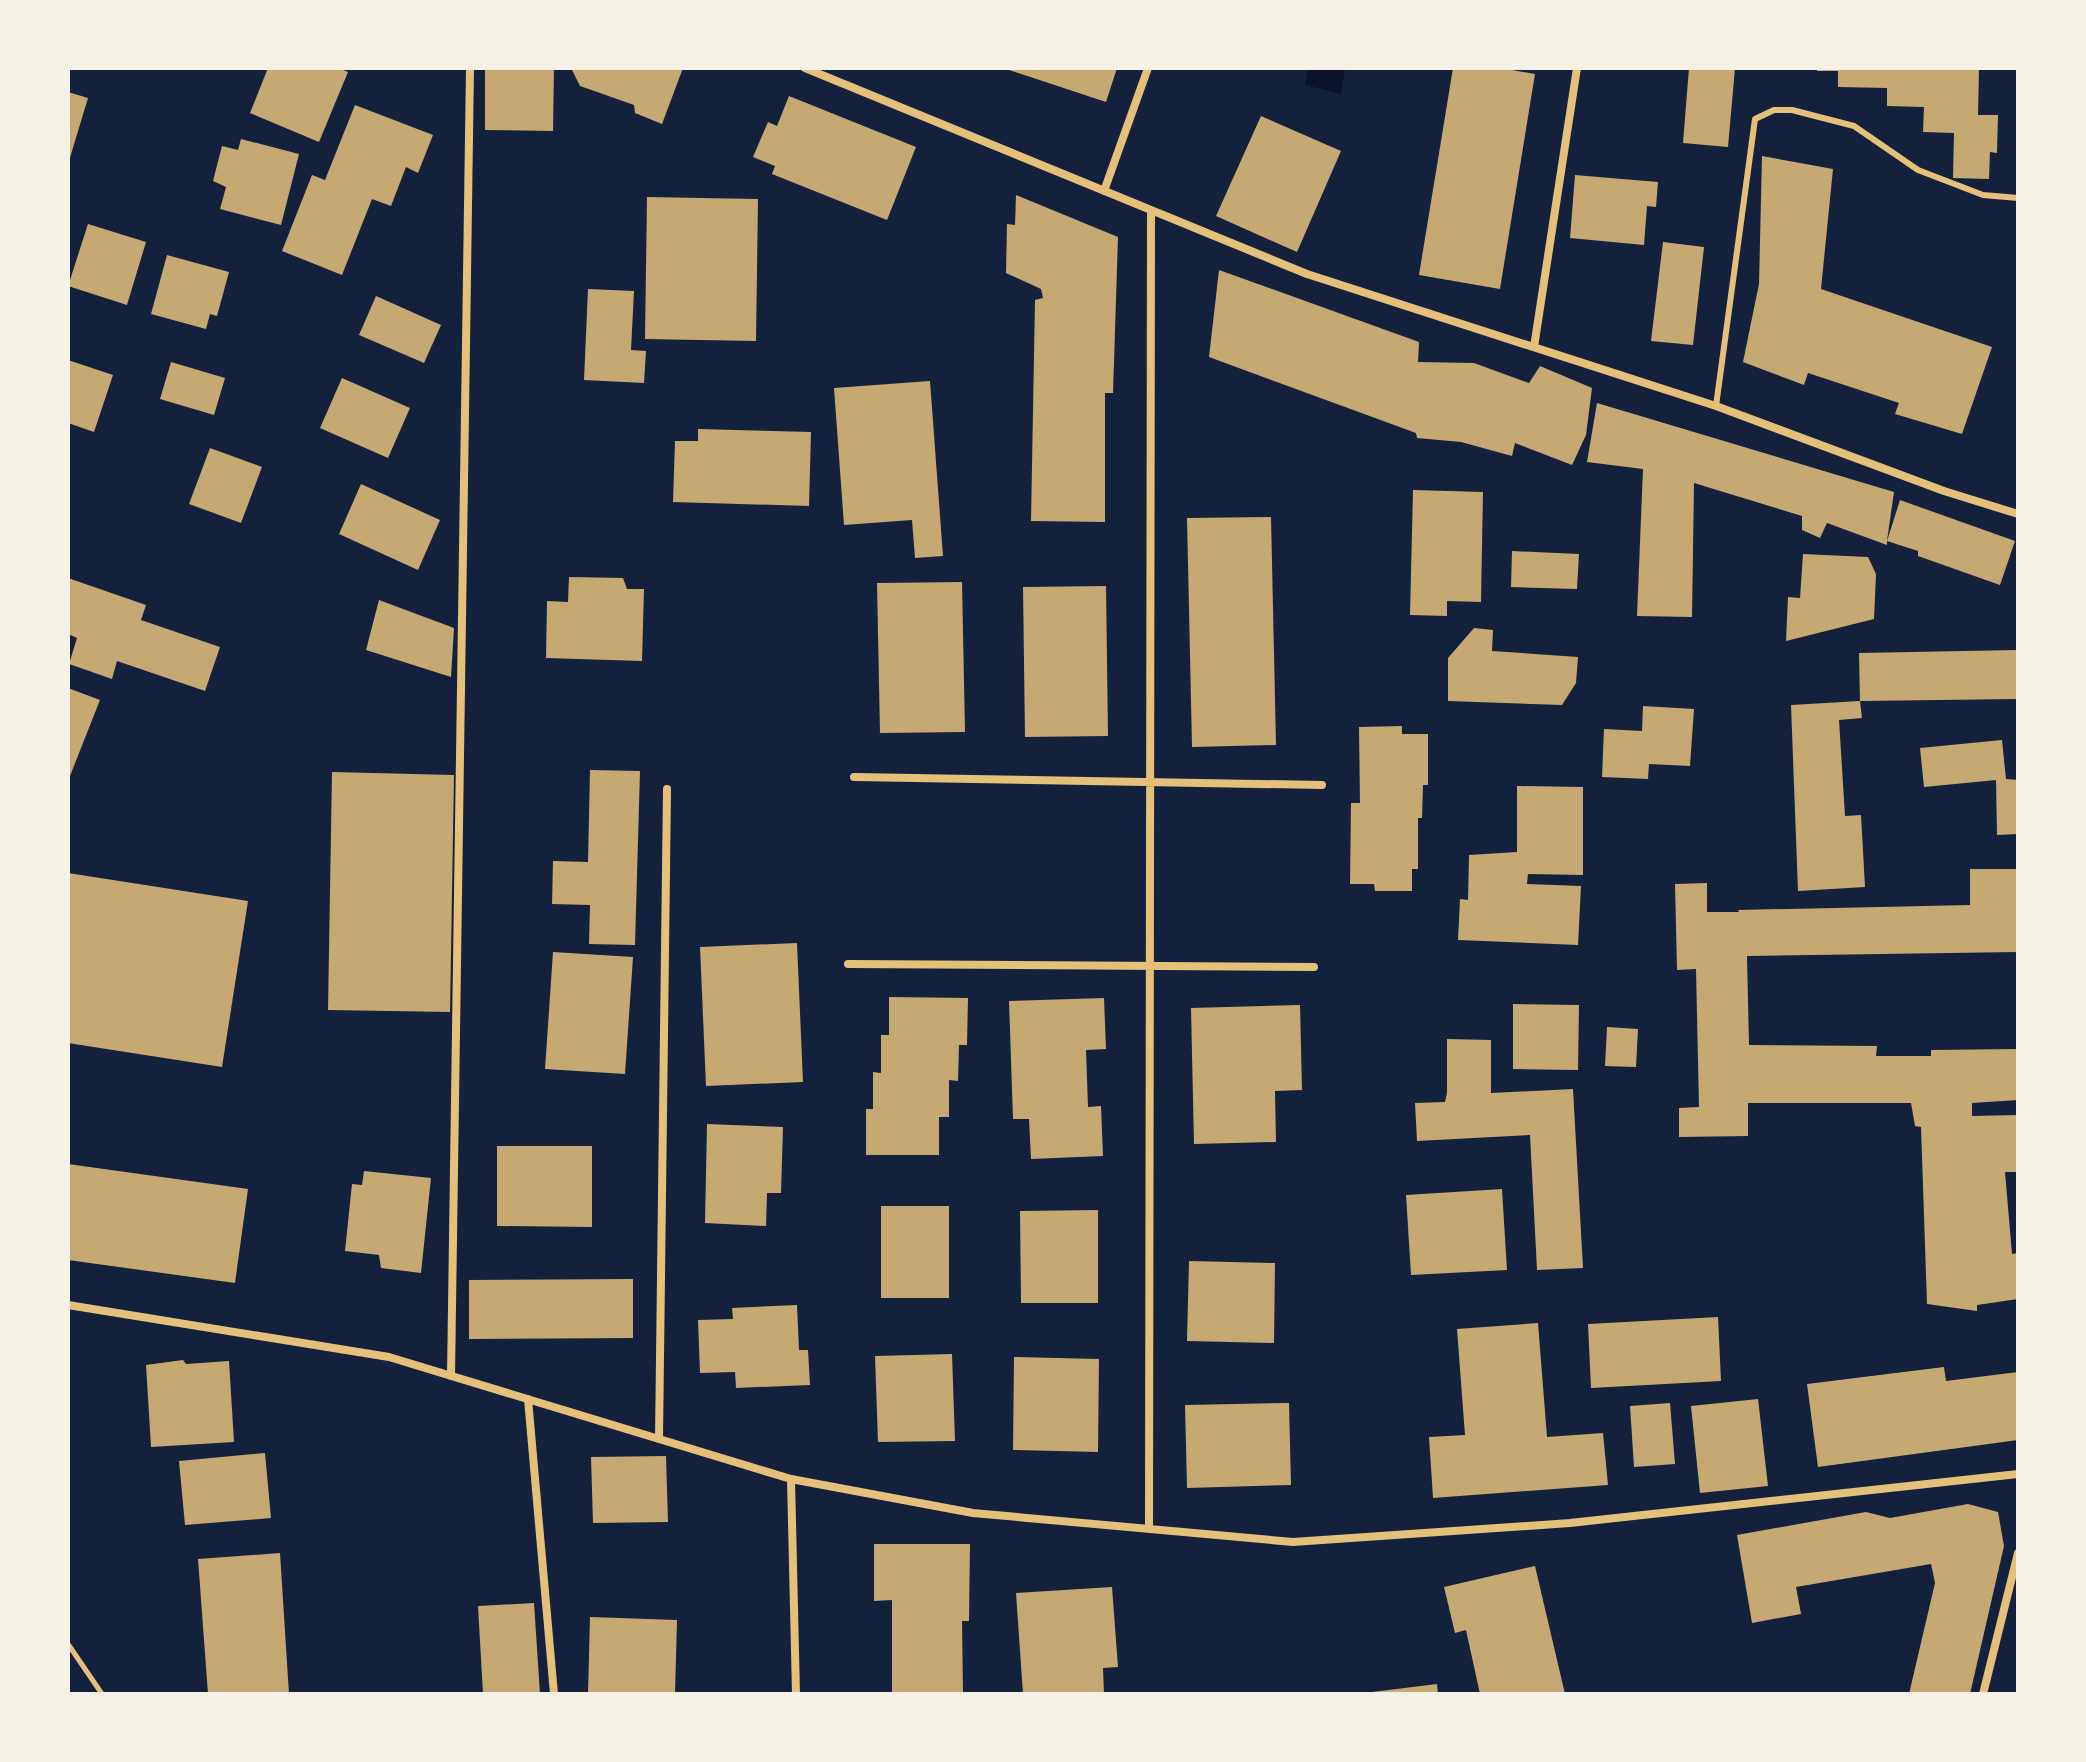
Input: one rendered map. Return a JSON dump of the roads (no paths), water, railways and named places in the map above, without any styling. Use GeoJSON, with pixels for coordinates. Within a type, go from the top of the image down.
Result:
{"type":"FeatureCollection","features":[{"type":"Feature","properties":{"kind":"street"},"geometry":{"type":"LineString","coordinates":[[451,1376],[470,68]]}},
{"type":"Feature","properties":{"kind":"street"},"geometry":{"type":"LineString","coordinates":[[805,68],[1307,274],[1716,406],[1944,491],[2018,514]]}},
{"type":"Feature","properties":{"kind":"street"},"geometry":{"type":"LineString","coordinates":[[1104,191],[1148,68]]}},
{"type":"Feature","properties":{"kind":"street"},"geometry":{"type":"LineString","coordinates":[[1534,347],[1577,68]]}},
{"type":"Feature","properties":{"kind":"street"},"geometry":{"type":"LineString","coordinates":[[1149,1529],[1151,211]]}},
{"type":"Feature","properties":{"kind":"street"},"geometry":{"type":"LineString","coordinates":[[854,777],[1322,785]]}},
{"type":"Feature","properties":{"kind":"street"},"geometry":{"type":"LineString","coordinates":[[659,1439],[667,789]]}},
{"type":"Feature","properties":{"kind":"street"},"geometry":{"type":"LineString","coordinates":[[848,964],[1314,967]]}},
{"type":"Feature","properties":{"kind":"street"},"geometry":{"type":"LineString","coordinates":[[68,1305],[389,1357],[791,1479],[973,1513],[1293,1542],[1570,1523],[2018,1474]]}},
{"type":"Feature","properties":{"kind":"street"},"geometry":{"type":"LineString","coordinates":[[528,1399],[554,1694]]}},
{"type":"Feature","properties":{"kind":"street"},"geometry":{"type":"LineString","coordinates":[[791,1479],[796,1694]]}},
{"type":"Feature","properties":{"kind":"street"},"geometry":{"type":"LineString","coordinates":[[1983,1694],[2018,1553]]}},
{"type":"Feature","properties":{"kind":"lane"},"geometry":{"type":"LineString","coordinates":[[1716,406],[1755,119],[1774,110],[1792,110],[1854,126],[1918,170],[1983,195],[2018,198]]}},
{"type":"Feature","properties":{"kind":"water"},"geometry":{"type":"Polygon","coordinates":[[[1308,68],[1345,68],[1341,94],[1305,85],[1308,68]]]}}]}
